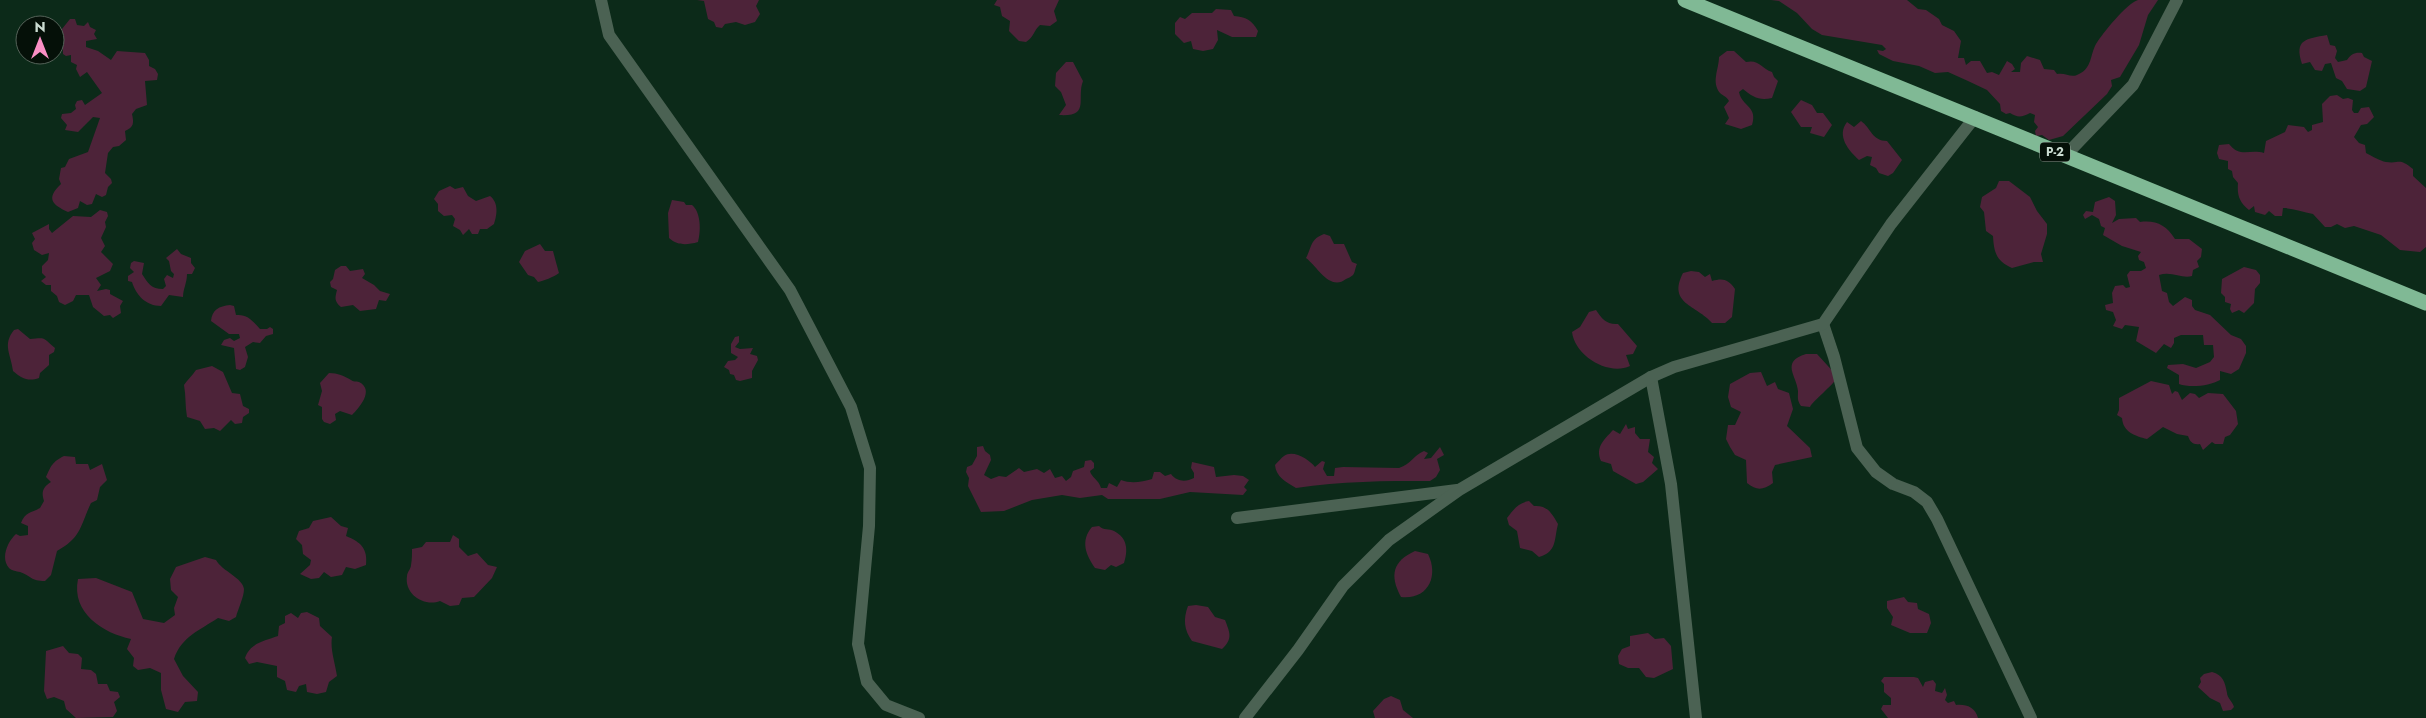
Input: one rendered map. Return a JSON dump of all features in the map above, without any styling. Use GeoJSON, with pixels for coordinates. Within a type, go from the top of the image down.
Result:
{"type":"FeatureCollection","features":[{"type":"Feature","properties":{"kind":"highway","name":"P-2"},"geometry":{"type":"LineString","coordinates":[[1685,0],[1975,117],[2065,156],[2426,304]]}},
{"type":"Feature","properties":{"kind":"street"},"geometry":{"type":"LineString","coordinates":[[601,0],[608,36],[790,290],[851,407],[870,468],[869,526],[858,644],[867,682],[886,705],[918,718]]}},
{"type":"Feature","properties":{"kind":"street"},"geometry":{"type":"LineString","coordinates":[[2065,156],[2133,85],[2177,0]]}},
{"type":"Feature","properties":{"kind":"street"},"geometry":{"type":"LineString","coordinates":[[1245,718],[1298,650],[1343,586],[1389,540],[1459,490],[1651,377],[1674,367],[1823,324],[1891,224],[1975,117]]}},
{"type":"Feature","properties":{"kind":"street"},"geometry":{"type":"LineString","coordinates":[[1823,324],[1834,357],[1857,448],[1876,472],[1893,484],[1914,492],[1926,502],[1937,519],[2031,718]]}},
{"type":"Feature","properties":{"kind":"street"},"geometry":{"type":"LineString","coordinates":[[1651,377],[1671,484],[1696,718]]}},
{"type":"Feature","properties":{"kind":"street"},"geometry":{"type":"LineString","coordinates":[[1237,518],[1459,490]]}},
{"type":"Feature","properties":{"kind":"shaded area"},"geometry":{"type":"Polygon","coordinates":[[[697,0],[759,0],[756,6],[760,14],[755,22],[745,25],[736,22],[725,24],[722,28],[716,27],[714,22],[708,19],[704,1],[697,0]]]}},
{"type":"Feature","properties":{"kind":"shaded area"},"geometry":{"type":"Polygon","coordinates":[[[997,0],[1059,0],[1054,11],[1057,21],[1050,26],[1040,25],[1029,40],[1026,42],[1019,41],[1009,31],[1010,21],[1002,16],[1000,7],[994,5],[997,0]]]}},
{"type":"Feature","properties":{"kind":"shaded area"},"geometry":{"type":"Polygon","coordinates":[[[1771,0],[1907,0],[1918,9],[1926,10],[1939,19],[1942,25],[1954,31],[1961,41],[1958,58],[1964,58],[1966,65],[1971,61],[1980,61],[1987,73],[1992,72],[1999,75],[2007,61],[2015,69],[2011,72],[2020,72],[2021,63],[2027,56],[2040,60],[2044,69],[2054,70],[2057,74],[2073,76],[2086,68],[2096,44],[2109,26],[2127,7],[2138,0],[2158,0],[2148,15],[2139,45],[2120,77],[2111,80],[2112,86],[2107,94],[2063,136],[2049,140],[2042,135],[2036,136],[2035,131],[2038,127],[2034,122],[2035,115],[2030,113],[2020,116],[2010,113],[2006,114],[2001,111],[2000,104],[1987,90],[1948,72],[1935,73],[1919,66],[1893,61],[1879,54],[1877,50],[1883,51],[1886,49],[1882,45],[1822,35],[1812,29],[1797,13],[1779,1],[1771,0]]]}},
{"type":"Feature","properties":{"kind":"shaded area"},"geometry":{"type":"Polygon","coordinates":[[[1216,9],[1231,10],[1234,16],[1248,20],[1258,31],[1256,37],[1232,37],[1217,30],[1218,40],[1213,49],[1203,51],[1193,49],[1191,41],[1184,43],[1175,34],[1175,23],[1180,17],[1185,19],[1192,13],[1212,13],[1216,9]]]}},
{"type":"Feature","properties":{"kind":"shaded area"},"geometry":{"type":"Polygon","coordinates":[[[70,19],[75,19],[77,25],[84,26],[88,22],[90,27],[96,30],[94,34],[97,39],[86,41],[86,47],[98,51],[111,60],[117,51],[145,53],[149,60],[149,66],[155,69],[158,74],[157,80],[145,81],[147,105],[136,109],[132,114],[133,124],[125,131],[126,140],[119,146],[113,147],[108,153],[105,173],[112,183],[108,187],[106,195],[102,197],[96,194],[92,204],[87,205],[80,201],[78,208],[68,212],[58,207],[52,198],[56,189],[61,184],[59,179],[61,168],[65,167],[69,159],[88,152],[100,118],[93,117],[78,132],[65,130],[67,125],[61,118],[62,114],[71,113],[76,109],[77,101],[82,100],[85,105],[102,93],[87,72],[80,77],[76,69],[77,65],[71,62],[71,55],[65,55],[65,25],[70,19]]]}},
{"type":"Feature","properties":{"kind":"shaded area"},"geometry":{"type":"Polygon","coordinates":[[[2327,35],[2330,45],[2335,46],[2337,51],[2335,58],[2338,62],[2347,60],[2357,53],[2362,53],[2364,57],[2372,61],[2366,87],[2360,91],[2347,89],[2342,81],[2336,78],[2331,63],[2325,64],[2322,71],[2315,70],[2310,62],[2302,64],[2300,56],[2301,45],[2308,39],[2327,35]]]}},
{"type":"Feature","properties":{"kind":"shaded area"},"geometry":{"type":"Polygon","coordinates":[[[1727,51],[1734,51],[1746,62],[1750,61],[1760,64],[1772,72],[1778,81],[1772,98],[1756,98],[1743,89],[1739,92],[1753,114],[1752,125],[1741,129],[1725,124],[1729,118],[1724,107],[1729,101],[1720,93],[1716,84],[1719,57],[1727,51]]]}},
{"type":"Feature","properties":{"kind":"shaded area"},"geometry":{"type":"Polygon","coordinates":[[[1066,62],[1073,62],[1083,81],[1080,106],[1079,110],[1075,113],[1059,115],[1066,105],[1061,92],[1055,86],[1056,73],[1066,62]]]}},
{"type":"Feature","properties":{"kind":"shaded area"},"geometry":{"type":"Polygon","coordinates":[[[2337,95],[2343,99],[2353,100],[2352,110],[2354,113],[2358,113],[2361,108],[2369,107],[2374,117],[2367,124],[2361,125],[2354,137],[2359,143],[2365,145],[2366,153],[2379,160],[2405,163],[2413,169],[2413,176],[2426,188],[2426,247],[2420,252],[2400,250],[2381,235],[2354,226],[2345,228],[2337,224],[2325,227],[2313,214],[2283,208],[2282,216],[2275,216],[2269,211],[2265,215],[2255,212],[2254,206],[2249,210],[2241,201],[2238,195],[2238,183],[2233,177],[2232,171],[2228,169],[2228,161],[2219,159],[2217,153],[2219,145],[2229,144],[2241,152],[2264,153],[2266,141],[2285,132],[2288,125],[2304,127],[2308,132],[2312,130],[2312,125],[2323,122],[2322,104],[2330,96],[2337,95]]]}},
{"type":"Feature","properties":{"kind":"shaded area"},"geometry":{"type":"Polygon","coordinates":[[[1801,100],[1812,105],[1817,113],[1823,113],[1832,125],[1824,137],[1810,133],[1812,127],[1801,127],[1791,112],[1801,100]]]}},
{"type":"Feature","properties":{"kind":"shaded area"},"geometry":{"type":"Polygon","coordinates":[[[1861,121],[1875,137],[1887,141],[1902,160],[1893,173],[1888,176],[1879,173],[1876,168],[1870,165],[1872,157],[1867,156],[1859,160],[1845,143],[1843,133],[1847,122],[1854,127],[1861,121]]]}},
{"type":"Feature","properties":{"kind":"shaded area"},"geometry":{"type":"Polygon","coordinates":[[[1999,181],[2009,181],[2030,197],[2037,211],[2047,224],[2047,234],[2041,254],[2043,262],[2034,262],[2012,268],[2003,263],[1997,256],[1993,236],[1986,231],[1984,212],[1980,207],[1982,197],[1996,188],[1999,181]]]}},
{"type":"Feature","properties":{"kind":"shaded area"},"geometry":{"type":"Polygon","coordinates":[[[450,186],[455,189],[463,187],[468,196],[476,201],[490,196],[496,206],[494,224],[487,229],[480,229],[478,234],[472,234],[469,229],[463,235],[460,230],[453,226],[455,219],[452,215],[444,216],[438,211],[438,204],[434,199],[439,191],[450,186]]]}},
{"type":"Feature","properties":{"kind":"shaded area"},"geometry":{"type":"Polygon","coordinates":[[[2109,197],[2115,201],[2116,215],[2112,223],[2119,219],[2136,218],[2140,222],[2160,224],[2175,239],[2189,239],[2202,249],[2201,257],[2197,261],[2199,267],[2193,270],[2192,276],[2159,275],[2162,291],[2167,293],[2169,302],[2173,306],[2185,297],[2192,300],[2192,306],[2195,310],[2210,315],[2231,335],[2241,339],[2246,346],[2246,353],[2239,369],[2231,374],[2220,371],[2220,380],[2211,384],[2194,386],[2179,384],[2179,375],[2167,368],[2168,365],[2183,364],[2196,368],[2210,362],[2214,357],[2213,345],[2204,345],[2203,335],[2181,335],[2174,338],[2171,348],[2164,344],[2156,353],[2136,341],[2139,327],[2125,325],[2122,329],[2113,326],[2116,320],[2113,312],[2106,310],[2105,305],[2113,303],[2112,293],[2115,286],[2123,285],[2126,288],[2130,287],[2127,275],[2130,271],[2141,271],[2146,268],[2144,262],[2139,260],[2138,256],[2141,252],[2122,246],[2103,235],[2105,228],[2101,226],[2099,219],[2092,215],[2085,219],[2083,215],[2086,211],[2093,212],[2095,202],[2109,197]]]}},
{"type":"Feature","properties":{"kind":"shaded area"},"geometry":{"type":"Polygon","coordinates":[[[672,200],[684,202],[686,205],[692,205],[695,208],[700,233],[698,242],[683,244],[669,238],[668,213],[672,200]]]}},
{"type":"Feature","properties":{"kind":"shaded area"},"geometry":{"type":"Polygon","coordinates":[[[100,210],[107,212],[108,216],[101,238],[105,246],[101,252],[113,264],[110,271],[96,278],[101,285],[97,291],[110,290],[110,294],[123,301],[120,306],[121,313],[113,318],[110,315],[104,316],[93,307],[89,295],[76,295],[73,301],[65,305],[59,302],[57,296],[51,291],[51,285],[46,285],[41,281],[46,277],[42,273],[42,266],[48,260],[49,253],[42,255],[34,250],[32,243],[35,239],[32,233],[49,224],[49,229],[52,233],[73,216],[91,217],[100,210]]]}},
{"type":"Feature","properties":{"kind":"shaded area"},"geometry":{"type":"Polygon","coordinates":[[[1324,234],[1330,236],[1334,244],[1344,244],[1352,262],[1357,264],[1353,275],[1340,282],[1329,280],[1306,258],[1316,238],[1324,234]]]}},
{"type":"Feature","properties":{"kind":"shaded area"},"geometry":{"type":"Polygon","coordinates":[[[540,244],[545,251],[553,251],[559,273],[538,282],[534,277],[528,275],[519,262],[525,251],[540,244]]]}},
{"type":"Feature","properties":{"kind":"shaded area"},"geometry":{"type":"Polygon","coordinates":[[[177,249],[181,254],[191,258],[191,263],[195,268],[192,274],[187,274],[183,297],[169,295],[161,306],[146,302],[136,291],[132,282],[128,281],[128,276],[134,272],[130,268],[131,263],[134,261],[144,263],[142,274],[146,280],[153,287],[163,289],[166,286],[164,279],[167,275],[173,278],[174,274],[166,258],[177,249]]]}},
{"type":"Feature","properties":{"kind":"shaded area"},"geometry":{"type":"Polygon","coordinates":[[[341,266],[346,266],[350,271],[363,269],[365,274],[362,278],[380,291],[390,294],[386,301],[379,300],[376,309],[360,311],[353,305],[341,307],[336,299],[337,290],[331,287],[330,282],[333,279],[335,270],[341,266]]]}},
{"type":"Feature","properties":{"kind":"shaded area"},"geometry":{"type":"Polygon","coordinates":[[[2244,267],[2256,270],[2260,275],[2260,283],[2255,289],[2254,303],[2244,313],[2239,310],[2232,313],[2230,309],[2231,304],[2225,302],[2225,297],[2221,293],[2222,279],[2244,267]]]}},
{"type":"Feature","properties":{"kind":"shaded area"},"geometry":{"type":"Polygon","coordinates":[[[1699,272],[1705,277],[1710,274],[1712,281],[1725,280],[1735,289],[1732,317],[1725,323],[1712,323],[1681,298],[1679,283],[1683,273],[1699,272]]]}},
{"type":"Feature","properties":{"kind":"shaded area"},"geometry":{"type":"Polygon","coordinates":[[[230,305],[234,306],[236,315],[249,318],[260,329],[270,327],[273,329],[273,334],[266,336],[260,343],[253,342],[245,347],[248,357],[245,367],[240,370],[236,369],[234,348],[221,345],[224,340],[230,338],[234,341],[240,338],[239,334],[229,334],[211,321],[217,309],[230,305]]]}},
{"type":"Feature","properties":{"kind":"shaded area"},"geometry":{"type":"Polygon","coordinates":[[[1596,310],[1605,321],[1618,324],[1637,346],[1633,354],[1626,355],[1630,366],[1612,368],[1594,362],[1579,349],[1574,341],[1572,332],[1580,327],[1589,312],[1596,310]]]}},
{"type":"Feature","properties":{"kind":"shaded area"},"geometry":{"type":"Polygon","coordinates":[[[18,329],[30,339],[44,339],[55,348],[54,352],[49,355],[49,365],[40,373],[39,378],[25,379],[13,371],[8,350],[8,340],[14,330],[18,329]]]}},
{"type":"Feature","properties":{"kind":"shaded area"},"geometry":{"type":"Polygon","coordinates":[[[739,336],[739,342],[735,347],[740,349],[753,348],[750,354],[757,356],[758,360],[752,371],[752,378],[740,381],[736,380],[734,375],[730,374],[729,370],[724,367],[728,361],[735,360],[738,357],[731,353],[731,344],[735,337],[739,336]]]}},
{"type":"Feature","properties":{"kind":"shaded area"},"geometry":{"type":"Polygon","coordinates":[[[1806,354],[1817,354],[1838,377],[1810,407],[1801,406],[1800,404],[1792,370],[1794,361],[1806,354]]]}},
{"type":"Feature","properties":{"kind":"shaded area"},"geometry":{"type":"Polygon","coordinates":[[[212,366],[223,372],[232,393],[240,394],[243,406],[249,409],[249,413],[243,417],[242,423],[235,424],[231,420],[220,431],[214,428],[205,429],[200,421],[187,417],[186,413],[184,385],[196,370],[212,366]]]}},
{"type":"Feature","properties":{"kind":"shaded area"},"geometry":{"type":"Polygon","coordinates":[[[1761,372],[1767,386],[1775,382],[1778,389],[1789,393],[1793,409],[1787,426],[1810,448],[1812,457],[1775,465],[1772,472],[1773,483],[1760,489],[1747,483],[1746,460],[1735,455],[1726,439],[1728,425],[1735,425],[1741,412],[1731,407],[1728,397],[1730,384],[1750,373],[1761,372]]]}},
{"type":"Feature","properties":{"kind":"shaded area"},"geometry":{"type":"Polygon","coordinates":[[[329,373],[338,374],[359,382],[364,385],[366,390],[364,399],[352,415],[340,411],[335,414],[336,420],[330,424],[322,419],[322,407],[318,405],[322,391],[320,383],[329,373]]]}},
{"type":"Feature","properties":{"kind":"shaded area"},"geometry":{"type":"Polygon","coordinates":[[[2151,381],[2169,385],[2172,394],[2175,391],[2178,392],[2182,400],[2190,393],[2195,394],[2199,398],[2208,393],[2223,394],[2236,411],[2238,424],[2230,435],[2225,437],[2223,444],[2212,442],[2203,450],[2200,444],[2192,443],[2188,436],[2177,434],[2163,427],[2147,439],[2134,435],[2127,430],[2122,418],[2117,415],[2119,398],[2151,381]]]}},
{"type":"Feature","properties":{"kind":"shaded area"},"geometry":{"type":"Polygon","coordinates":[[[1626,424],[1628,429],[1635,427],[1635,433],[1640,439],[1650,439],[1648,452],[1654,457],[1652,463],[1658,469],[1643,482],[1636,484],[1613,471],[1611,464],[1601,461],[1599,456],[1601,444],[1606,437],[1613,430],[1620,434],[1626,424]]]}},
{"type":"Feature","properties":{"kind":"shaded area"},"geometry":{"type":"Polygon","coordinates":[[[983,446],[990,455],[991,460],[984,475],[991,479],[999,476],[1006,477],[1019,468],[1024,472],[1037,469],[1044,473],[1050,469],[1055,478],[1062,476],[1066,481],[1071,477],[1073,471],[1084,467],[1085,461],[1091,460],[1094,463],[1094,468],[1090,471],[1101,488],[1107,488],[1109,483],[1117,487],[1121,480],[1136,482],[1152,479],[1154,472],[1160,472],[1165,476],[1171,474],[1182,481],[1188,480],[1194,478],[1191,468],[1192,462],[1214,467],[1216,477],[1234,475],[1243,476],[1249,480],[1244,487],[1247,490],[1243,495],[1190,492],[1160,499],[1108,499],[1102,495],[1080,498],[1062,495],[1032,500],[1004,511],[981,512],[968,486],[969,478],[966,472],[967,467],[972,465],[977,456],[977,447],[983,446]]]}},
{"type":"Feature","properties":{"kind":"shaded area"},"geometry":{"type":"Polygon","coordinates":[[[1440,447],[1444,455],[1437,459],[1440,470],[1436,477],[1430,481],[1380,481],[1296,488],[1279,476],[1275,465],[1283,457],[1292,454],[1309,461],[1315,467],[1322,461],[1325,462],[1323,469],[1327,476],[1334,476],[1335,468],[1343,467],[1399,468],[1424,451],[1428,453],[1424,459],[1431,458],[1440,447]]]}},
{"type":"Feature","properties":{"kind":"shaded area"},"geometry":{"type":"Polygon","coordinates":[[[64,456],[75,457],[76,464],[88,464],[90,470],[102,464],[107,480],[100,487],[97,500],[91,503],[76,536],[57,551],[51,575],[45,581],[37,580],[9,568],[5,559],[6,550],[16,534],[20,536],[28,535],[28,526],[21,523],[29,513],[40,508],[44,501],[43,490],[51,482],[46,477],[54,462],[64,456]]]}},
{"type":"Feature","properties":{"kind":"shaded area"},"geometry":{"type":"Polygon","coordinates":[[[1529,501],[1534,506],[1546,509],[1558,524],[1552,549],[1539,557],[1532,551],[1520,548],[1517,531],[1509,525],[1507,518],[1519,505],[1529,501]]]}},
{"type":"Feature","properties":{"kind":"shaded area"},"geometry":{"type":"Polygon","coordinates":[[[331,517],[341,526],[348,528],[346,536],[356,541],[365,550],[366,565],[355,569],[346,567],[342,575],[331,577],[324,572],[319,578],[311,579],[300,574],[310,565],[311,560],[303,554],[302,545],[296,539],[299,531],[309,528],[313,521],[331,517]]]}},
{"type":"Feature","properties":{"kind":"shaded area"},"geometry":{"type":"Polygon","coordinates":[[[1099,526],[1114,531],[1122,537],[1126,545],[1124,563],[1116,567],[1111,565],[1105,570],[1095,568],[1087,553],[1085,543],[1088,532],[1092,527],[1099,526]]]}},
{"type":"Feature","properties":{"kind":"shaded area"},"geometry":{"type":"Polygon","coordinates":[[[453,535],[459,539],[459,547],[468,556],[477,553],[488,565],[497,567],[492,578],[474,597],[462,598],[459,605],[450,606],[440,601],[422,601],[412,594],[407,583],[412,549],[422,547],[426,542],[450,542],[453,535]]]}},
{"type":"Feature","properties":{"kind":"shaded area"},"geometry":{"type":"Polygon","coordinates":[[[1415,551],[1428,554],[1432,570],[1429,585],[1418,595],[1401,597],[1395,582],[1395,570],[1402,559],[1415,551]]]}},
{"type":"Feature","properties":{"kind":"shaded area"},"geometry":{"type":"Polygon","coordinates":[[[205,557],[216,560],[240,581],[244,592],[236,617],[229,621],[218,618],[192,635],[177,651],[174,659],[183,676],[198,692],[197,701],[185,702],[178,712],[166,709],[161,690],[161,673],[150,668],[138,670],[133,666],[134,658],[127,649],[131,639],[110,632],[91,619],[84,611],[79,602],[77,591],[78,579],[96,578],[132,592],[143,619],[164,623],[175,615],[174,608],[178,597],[171,590],[170,579],[176,567],[205,557]]]}},
{"type":"Feature","properties":{"kind":"shaded area"},"geometry":{"type":"Polygon","coordinates":[[[1904,597],[1908,602],[1917,603],[1918,609],[1929,614],[1931,623],[1927,633],[1910,633],[1891,625],[1893,617],[1887,608],[1887,601],[1904,597]]]}},
{"type":"Feature","properties":{"kind":"shaded area"},"geometry":{"type":"Polygon","coordinates":[[[1188,606],[1208,607],[1215,617],[1225,620],[1230,636],[1222,649],[1192,641],[1189,637],[1185,624],[1185,615],[1188,606]]]}},
{"type":"Feature","properties":{"kind":"shaded area"},"geometry":{"type":"Polygon","coordinates":[[[307,612],[319,618],[320,626],[332,637],[332,651],[337,676],[329,682],[326,692],[317,694],[307,692],[306,684],[299,686],[296,692],[287,690],[285,681],[277,677],[277,666],[257,662],[249,664],[245,658],[254,646],[278,636],[279,626],[285,623],[285,616],[291,613],[298,618],[301,613],[307,612]]]}},
{"type":"Feature","properties":{"kind":"shaded area"},"geometry":{"type":"Polygon","coordinates":[[[1648,633],[1655,639],[1664,638],[1671,646],[1673,669],[1654,678],[1646,677],[1639,668],[1628,668],[1619,664],[1618,656],[1622,649],[1630,646],[1630,636],[1648,633]]]}},
{"type":"Feature","properties":{"kind":"shaded area"},"geometry":{"type":"Polygon","coordinates":[[[63,646],[69,653],[78,654],[82,658],[81,669],[91,670],[96,674],[98,684],[107,684],[110,691],[118,692],[120,697],[114,702],[117,711],[113,717],[76,718],[66,709],[64,701],[54,697],[47,699],[44,691],[46,651],[63,646]]]}},
{"type":"Feature","properties":{"kind":"shaded area"},"geometry":{"type":"Polygon","coordinates":[[[2212,672],[2219,675],[2223,680],[2228,697],[2234,707],[2231,710],[2223,711],[2220,703],[2210,698],[2198,687],[2201,682],[2200,678],[2204,674],[2212,672]]]}},
{"type":"Feature","properties":{"kind":"shaded area"},"geometry":{"type":"Polygon","coordinates":[[[1884,677],[1918,678],[1923,687],[1925,682],[1933,680],[1936,684],[1935,691],[1942,693],[1945,688],[1947,695],[1945,700],[1948,703],[1954,701],[1956,705],[1970,707],[1975,711],[1978,718],[1888,718],[1881,709],[1883,705],[1891,705],[1891,698],[1884,692],[1884,684],[1881,681],[1884,677]]]}},
{"type":"Feature","properties":{"kind":"shaded area"},"geometry":{"type":"Polygon","coordinates":[[[1391,696],[1400,700],[1403,710],[1413,718],[1375,718],[1373,711],[1384,699],[1391,696]]]}}]}
